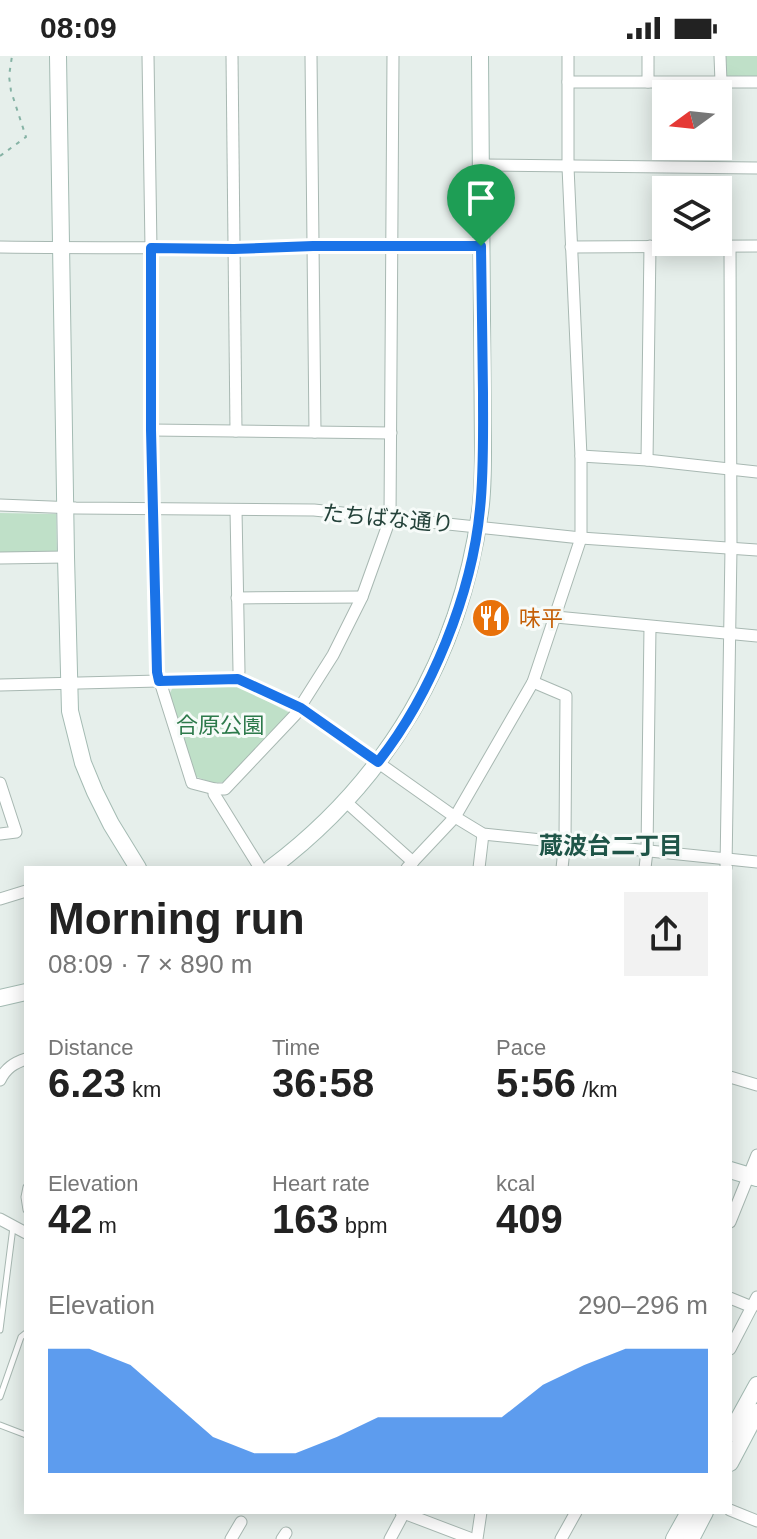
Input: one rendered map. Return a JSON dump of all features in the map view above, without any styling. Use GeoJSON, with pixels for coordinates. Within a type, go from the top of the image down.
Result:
{"type":"FeatureCollection","features":[{"type":"Feature","properties":{"kind":"street"},"geometry":{"type":"LineString","coordinates":[[58,56],[70,711],[83,763],[111,824],[137,866]]}},
{"type":"Feature","properties":{"kind":"street"},"geometry":{"type":"LineString","coordinates":[[148,56],[151,430],[159,681],[192,783],[215,789],[225,789],[301,708],[333,655],[362,597],[390,519],[393,56]]}},
{"type":"Feature","properties":{"kind":"street"},"geometry":{"type":"LineString","coordinates":[[232,56],[236,431]]}},
{"type":"Feature","properties":{"kind":"street"},"geometry":{"type":"LineString","coordinates":[[311,56],[315,432]]}},
{"type":"Feature","properties":{"kind":"street"},"geometry":{"type":"LineString","coordinates":[[273,866],[324,824],[392,745],[437,662],[455,618],[471,561],[478,526],[483,451],[480,56]]}},
{"type":"Feature","properties":{"kind":"street"},"geometry":{"type":"LineString","coordinates":[[345,801],[410,865],[455,817],[533,682],[581,538],[581,456],[568,167],[568,56]]}},
{"type":"Feature","properties":{"kind":"street"},"geometry":{"type":"LineString","coordinates":[[648,56],[648,82]]}},
{"type":"Feature","properties":{"kind":"street"},"geometry":{"type":"LineString","coordinates":[[720,56],[721,80]]}},
{"type":"Feature","properties":{"kind":"street"},"geometry":{"type":"LineString","coordinates":[[568,82],[652,82]]}},
{"type":"Feature","properties":{"kind":"street"},"geometry":{"type":"LineString","coordinates":[[732,82],[757,82]]}},
{"type":"Feature","properties":{"kind":"street"},"geometry":{"type":"LineString","coordinates":[[481,165],[757,168]]}},
{"type":"Feature","properties":{"kind":"street"},"geometry":{"type":"LineString","coordinates":[[0,247],[234,249],[481,246]]}},
{"type":"Feature","properties":{"kind":"street"},"geometry":{"type":"LineString","coordinates":[[571,247],[650,246],[647,460]]}},
{"type":"Feature","properties":{"kind":"street"},"geometry":{"type":"LineString","coordinates":[[732,246],[757,246]]}},
{"type":"Feature","properties":{"kind":"street"},"geometry":{"type":"LineString","coordinates":[[726,863],[731,548],[730,256]]}},
{"type":"Feature","properties":{"kind":"street"},"geometry":{"type":"LineString","coordinates":[[151,430],[391,433]]}},
{"type":"Feature","properties":{"kind":"street"},"geometry":{"type":"LineString","coordinates":[[581,456],[757,472]]}},
{"type":"Feature","properties":{"kind":"street","name":"たちばな通り"},"geometry":{"type":"LineString","coordinates":[[0,505],[314,510],[581,538],[757,550]]}},
{"type":"Feature","properties":{"kind":"street"},"geometry":{"type":"LineString","coordinates":[[236,510],[238,679]]}},
{"type":"Feature","properties":{"kind":"street"},"geometry":{"type":"LineString","coordinates":[[0,558],[66,557]]}},
{"type":"Feature","properties":{"kind":"street"},"geometry":{"type":"LineString","coordinates":[[237,598],[362,597]]}},
{"type":"Feature","properties":{"kind":"street"},"geometry":{"type":"LineString","coordinates":[[556,617],[757,636]]}},
{"type":"Feature","properties":{"kind":"street"},"geometry":{"type":"LineString","coordinates":[[645,866],[650,627]]}},
{"type":"Feature","properties":{"kind":"street"},"geometry":{"type":"LineString","coordinates":[[0,685],[238,679],[301,708],[483,834],[565,841],[726,863],[757,862]]}},
{"type":"Feature","properties":{"kind":"street"},"geometry":{"type":"LineString","coordinates":[[533,682],[566,696],[562,866]]}},
{"type":"Feature","properties":{"kind":"street"},"geometry":{"type":"LineString","coordinates":[[0,783],[16,832],[0,834]]}},
{"type":"Feature","properties":{"kind":"street"},"geometry":{"type":"LineString","coordinates":[[215,789],[214,794],[259,866]]}},
{"type":"Feature","properties":{"kind":"street"},"geometry":{"type":"LineString","coordinates":[[479,866],[483,834]]}},
{"type":"Feature","properties":{"kind":"street"},"geometry":{"type":"LineString","coordinates":[[0,899],[24,892]]}},
{"type":"Feature","properties":{"kind":"street"},"geometry":{"type":"LineString","coordinates":[[0,998],[24,992]]}},
{"type":"Feature","properties":{"kind":"street"},"geometry":{"type":"LineString","coordinates":[[0,1080],[14,1063],[24,1060]]}},
{"type":"Feature","properties":{"kind":"street"},"geometry":{"type":"LineString","coordinates":[[732,1078],[757,1085]]}},
{"type":"Feature","properties":{"kind":"street"},"geometry":{"type":"LineString","coordinates":[[732,1218],[753,1177],[757,1155]]}},
{"type":"Feature","properties":{"kind":"street"},"geometry":{"type":"LineString","coordinates":[[732,1171],[753,1177]]}},
{"type":"Feature","properties":{"kind":"street"},"geometry":{"type":"LineString","coordinates":[[0,1219],[24,1232]]}},
{"type":"Feature","properties":{"kind":"street"},"geometry":{"type":"LineString","coordinates":[[732,1298],[755,1302],[732,1345]]}},
{"type":"Feature","properties":{"kind":"street"},"geometry":{"type":"LineString","coordinates":[[732,1430],[757,1385]]}},
{"type":"Feature","properties":{"kind":"street"},"geometry":{"type":"LineString","coordinates":[[732,1459],[757,1412]]}},
{"type":"Feature","properties":{"kind":"street"},"geometry":{"type":"LineString","coordinates":[[732,1511],[757,1521]]}},
{"type":"Feature","properties":{"kind":"street"},"geometry":{"type":"LineString","coordinates":[[390,1539],[401,1514]]}},
{"type":"Feature","properties":{"kind":"street"},"geometry":{"type":"LineString","coordinates":[[407,1514],[474,1539],[480,1514]]}},
{"type":"Feature","properties":{"kind":"street"},"geometry":{"type":"LineString","coordinates":[[561,1539],[575,1514]]}},
{"type":"Feature","properties":{"kind":"street"},"geometry":{"type":"LineString","coordinates":[[675,1539],[688,1514]]}},
{"type":"Feature","properties":{"kind":"street"},"geometry":{"type":"LineString","coordinates":[[691,1539],[704,1514]]}},
{"type":"Feature","properties":{"kind":"street"},"geometry":{"type":"LineString","coordinates":[[231,1539],[241,1522]]}},
{"type":"Feature","properties":{"kind":"lane"},"geometry":{"type":"LineString","coordinates":[[0,1330],[13,1226]]}},
{"type":"Feature","properties":{"kind":"lane"},"geometry":{"type":"LineString","coordinates":[[0,1397],[24,1335]]}},
{"type":"Feature","properties":{"kind":"lane"},"geometry":{"type":"LineString","coordinates":[[0,1425],[24,1434]]}},
{"type":"Feature","properties":{"kind":"path"},"geometry":{"type":"LineString","coordinates":[[0,156],[26,137],[11,91],[9,76],[12,56]]}},
{"type":"Feature","properties":{"kind":"green space"},"geometry":{"type":"Polygon","coordinates":[[[720,56],[757,56],[757,82],[721,80],[720,56]]]}},
{"type":"Feature","properties":{"kind":"green space"},"geometry":{"type":"Polygon","coordinates":[[[0,513],[56,514],[57,554],[0,555],[0,513]]]}},
{"type":"Feature","properties":{"kind":"green space","name":"合原公園"},"geometry":{"type":"Polygon","coordinates":[[[235,684],[290,713],[224,782],[213,783],[194,776],[168,697],[174,685],[235,684]]]}},
{"type":"Feature","properties":{"kind":"place","name":"味平"},"geometry":{"type":"Point","coordinates":[491,618]}},
{"type":"Feature","properties":{"kind":"district","name":"蔵波台二丁目"},"geometry":{"type":"Point","coordinates":[611,846]}},
{"type":"Feature","properties":{"kind":"route"},"geometry":{"type":"LineString","coordinates":[[481,246],[483,451],[478,526],[455,618],[437,662],[392,745],[378,762],[301,708],[238,679],[159,681],[151,430],[151,248],[481,246]]}}]}
